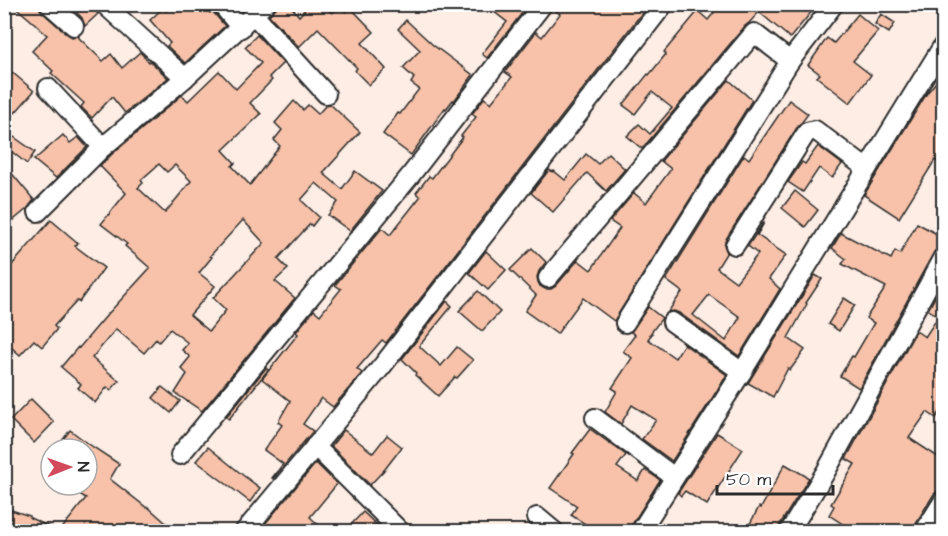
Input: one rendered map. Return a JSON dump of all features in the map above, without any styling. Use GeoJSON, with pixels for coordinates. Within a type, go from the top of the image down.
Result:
{"type":"FeatureCollection","features":[{"type":"Feature","properties":{"kind":"street"},"geometry":{"type":"LineString","coordinates":[[49,4],[74,26]]}},
{"type":"Feature","properties":{"kind":"street"},"geometry":{"type":"LineString","coordinates":[[104,4],[185,78]]}},
{"type":"Feature","properties":{"kind":"street"},"geometry":{"type":"LineString","coordinates":[[221,4],[241,28]]}},
{"type":"Feature","properties":{"kind":"street"},"geometry":{"type":"LineString","coordinates":[[180,455],[410,176],[543,4]]}},
{"type":"Feature","properties":{"kind":"street"},"geometry":{"type":"LineString","coordinates":[[244,531],[383,365],[664,4]]}},
{"type":"Feature","properties":{"kind":"street"},"geometry":{"type":"LineString","coordinates":[[625,323],[790,61],[834,4]]}},
{"type":"Feature","properties":{"kind":"street"},"geometry":{"type":"LineString","coordinates":[[38,212],[103,147],[185,78],[260,10],[326,94]]}},
{"type":"Feature","properties":{"kind":"street"},"geometry":{"type":"LineString","coordinates":[[548,278],[754,33],[790,61]]}},
{"type":"Feature","properties":{"kind":"street"},"geometry":{"type":"LineString","coordinates":[[639,531],[742,372],[944,44]]}},
{"type":"Feature","properties":{"kind":"street"},"geometry":{"type":"LineString","coordinates":[[48,88],[103,147]]}},
{"type":"Feature","properties":{"kind":"street"},"geometry":{"type":"LineString","coordinates":[[735,246],[807,132],[815,130],[867,169]]}},
{"type":"Feature","properties":{"kind":"street"},"geometry":{"type":"LineString","coordinates":[[789,531],[825,473],[944,257]]}},
{"type":"Feature","properties":{"kind":"street"},"geometry":{"type":"LineString","coordinates":[[672,322],[742,372]]}},
{"type":"Feature","properties":{"kind":"street"},"geometry":{"type":"LineString","coordinates":[[595,418],[674,477]]}},
{"type":"Feature","properties":{"kind":"street"},"geometry":{"type":"LineString","coordinates":[[315,446],[401,531]]}},
{"type":"Feature","properties":{"kind":"street"},"geometry":{"type":"LineString","coordinates":[[924,531],[944,500]]}},
{"type":"Feature","properties":{"kind":"street"},"geometry":{"type":"LineString","coordinates":[[537,518],[555,531]]}},
{"type":"Feature","properties":{"kind":"building"},"geometry":{"type":"Polygon","coordinates":[[[12,4],[38,4],[42,12],[67,34],[72,37],[79,36],[103,61],[111,54],[122,68],[140,52],[168,78],[125,113],[112,97],[92,118],[81,107],[84,103],[51,73],[53,71],[32,51],[47,35],[12,4]]]}},
{"type":"Feature","properties":{"kind":"building"},"geometry":{"type":"Polygon","coordinates":[[[68,4],[93,4],[98,14],[85,26],[82,18],[68,4]]]}},
{"type":"Feature","properties":{"kind":"building"},"geometry":{"type":"Polygon","coordinates":[[[173,4],[202,4],[210,13],[212,11],[225,26],[185,63],[167,46],[170,43],[150,20],[163,8],[166,11],[173,4]]]}},
{"type":"Feature","properties":{"kind":"building"},"geometry":{"type":"Polygon","coordinates":[[[276,4],[289,4],[299,16],[310,4],[323,4],[332,13],[340,6],[346,12],[350,7],[374,32],[362,43],[386,69],[369,85],[355,71],[357,68],[318,28],[299,47],[269,15],[276,8],[276,4]]]}},
{"type":"Feature","properties":{"kind":"building"},"geometry":{"type":"Polygon","coordinates":[[[484,4],[521,4],[526,8],[487,58],[482,54],[507,22],[484,4]]]}},
{"type":"Feature","properties":{"kind":"building"},"geometry":{"type":"Polygon","coordinates":[[[554,4],[649,4],[386,343],[382,340],[357,369],[362,373],[333,407],[321,398],[303,424],[313,431],[273,479],[283,464],[264,450],[282,425],[278,422],[290,401],[262,379],[314,310],[320,315],[341,289],[335,285],[382,228],[390,235],[420,197],[416,193],[429,176],[432,178],[463,137],[461,136],[476,117],[472,114],[484,98],[491,103],[512,77],[505,72],[536,32],[542,37],[560,14],[553,9],[554,4]]]}},
{"type":"Feature","properties":{"kind":"building"},"geometry":{"type":"Polygon","coordinates":[[[721,4],[818,4],[790,38],[759,12],[642,149],[627,136],[639,124],[650,134],[672,108],[652,92],[635,114],[623,105],[666,54],[664,52],[698,11],[708,20],[721,4]]]}},
{"type":"Feature","properties":{"kind":"building"},"geometry":{"type":"Polygon","coordinates":[[[858,14],[878,31],[853,61],[871,75],[850,103],[817,77],[820,74],[808,65],[827,38],[834,43],[858,14]]]}},
{"type":"Feature","properties":{"kind":"building"},"geometry":{"type":"Polygon","coordinates":[[[881,14],[895,23],[889,33],[875,24],[881,14]]]}},
{"type":"Feature","properties":{"kind":"building"},"geometry":{"type":"Polygon","coordinates":[[[406,20],[433,45],[473,75],[454,101],[445,108],[411,155],[383,134],[419,89],[411,83],[414,78],[403,68],[420,50],[398,29],[406,20]]]}},
{"type":"Feature","properties":{"kind":"building"},"geometry":{"type":"Polygon","coordinates":[[[257,35],[283,63],[269,77],[272,80],[250,103],[261,114],[223,150],[235,163],[232,166],[250,185],[280,146],[274,140],[282,130],[275,123],[294,101],[303,110],[308,105],[318,114],[330,104],[360,132],[323,173],[342,189],[355,171],[382,191],[350,231],[328,215],[338,202],[316,183],[301,200],[319,217],[278,259],[288,269],[275,281],[295,298],[202,411],[175,393],[187,374],[181,368],[190,357],[182,350],[188,343],[170,329],[159,342],[156,339],[144,353],[116,329],[92,358],[119,381],[111,390],[107,387],[95,403],[78,388],[81,384],[61,367],[150,268],[125,246],[127,244],[101,224],[126,193],[100,166],[182,95],[188,101],[219,71],[236,89],[261,63],[245,47],[257,35]],[[159,164],[141,180],[143,183],[138,188],[165,213],[191,181],[175,165],[167,172],[159,164]],[[243,220],[210,256],[212,257],[199,273],[215,286],[190,315],[209,331],[226,310],[213,298],[264,243],[243,220]]]}},
{"type":"Feature","properties":{"kind":"building"},"geometry":{"type":"Polygon","coordinates":[[[13,73],[34,91],[15,113],[4,103],[4,83],[13,73]]]}},
{"type":"Feature","properties":{"kind":"building"},"geometry":{"type":"Polygon","coordinates":[[[729,80],[752,100],[614,321],[583,298],[557,334],[525,311],[536,295],[510,270],[532,248],[546,262],[537,277],[540,286],[545,289],[556,286],[578,260],[591,270],[620,228],[610,221],[634,193],[646,203],[671,169],[661,161],[729,80]]]}},
{"type":"Feature","properties":{"kind":"building"},"geometry":{"type":"Polygon","coordinates":[[[936,82],[944,89],[944,165],[935,160],[899,218],[864,195],[936,82]]]}},
{"type":"Feature","properties":{"kind":"building"},"geometry":{"type":"Polygon","coordinates":[[[789,100],[808,114],[726,239],[724,245],[727,252],[717,268],[736,282],[758,254],[748,246],[763,223],[757,235],[786,255],[769,279],[780,289],[739,356],[679,313],[668,312],[682,292],[666,280],[744,155],[749,159],[789,100]],[[709,295],[693,315],[726,341],[740,317],[709,295]]]}},
{"type":"Feature","properties":{"kind":"building"},"geometry":{"type":"Polygon","coordinates":[[[63,135],[70,143],[78,137],[87,147],[56,178],[34,160],[63,135]]]}},
{"type":"Feature","properties":{"kind":"building"},"geometry":{"type":"Polygon","coordinates":[[[14,137],[35,152],[27,164],[6,147],[14,137]]]}},
{"type":"Feature","properties":{"kind":"building"},"geometry":{"type":"Polygon","coordinates":[[[818,146],[842,164],[832,178],[819,168],[803,192],[788,182],[802,162],[805,164],[818,146]]]}},
{"type":"Feature","properties":{"kind":"building"},"geometry":{"type":"Polygon","coordinates":[[[608,153],[625,169],[606,191],[587,173],[553,212],[531,193],[549,170],[554,171],[565,180],[586,154],[598,164],[608,153]]]}},
{"type":"Feature","properties":{"kind":"building"},"geometry":{"type":"Polygon","coordinates":[[[4,164],[34,200],[27,209],[4,228],[4,164]]]}},
{"type":"Feature","properties":{"kind":"building"},"geometry":{"type":"Polygon","coordinates":[[[795,191],[818,210],[805,227],[782,208],[795,191]]]}},
{"type":"Feature","properties":{"kind":"building"},"geometry":{"type":"Polygon","coordinates":[[[51,220],[78,243],[75,246],[104,268],[79,302],[77,301],[54,326],[57,329],[42,347],[34,340],[20,355],[4,341],[4,274],[51,220]]]}},
{"type":"Feature","properties":{"kind":"building"},"geometry":{"type":"Polygon","coordinates":[[[917,223],[944,238],[944,246],[934,252],[859,388],[840,376],[874,323],[866,318],[886,287],[842,264],[846,259],[832,248],[841,233],[891,259],[895,251],[900,254],[917,223]]]}},
{"type":"Feature","properties":{"kind":"building"},"geometry":{"type":"Polygon","coordinates":[[[486,251],[506,270],[488,290],[469,273],[486,251]]]}},
{"type":"Feature","properties":{"kind":"building"},"geometry":{"type":"Polygon","coordinates":[[[815,275],[822,279],[806,303],[788,338],[805,350],[790,370],[788,368],[773,397],[748,383],[815,275]]]}},
{"type":"Feature","properties":{"kind":"building"},"geometry":{"type":"Polygon","coordinates":[[[943,283],[944,303],[937,315],[928,310],[943,283]]]}},
{"type":"Feature","properties":{"kind":"building"},"geometry":{"type":"Polygon","coordinates":[[[478,291],[500,312],[482,331],[459,311],[478,291]]]}},
{"type":"Feature","properties":{"kind":"building"},"geometry":{"type":"Polygon","coordinates":[[[844,298],[855,305],[839,331],[828,324],[844,298]]]}},
{"type":"Feature","properties":{"kind":"building"},"geometry":{"type":"Polygon","coordinates":[[[447,301],[452,306],[420,347],[441,366],[457,347],[473,360],[438,396],[415,375],[416,373],[402,359],[447,301]]]}},
{"type":"Feature","properties":{"kind":"building"},"geometry":{"type":"Polygon","coordinates":[[[648,307],[662,318],[648,339],[675,358],[684,344],[727,375],[672,461],[642,439],[656,420],[632,405],[621,424],[605,412],[617,391],[612,388],[632,358],[623,351],[635,335],[631,332],[648,307]]]}},
{"type":"Feature","properties":{"kind":"building"},"geometry":{"type":"Polygon","coordinates":[[[944,308],[944,406],[936,418],[927,412],[909,438],[944,461],[944,485],[934,494],[913,531],[844,531],[847,527],[829,515],[834,506],[831,504],[855,464],[846,459],[916,331],[925,337],[944,308]]]}},
{"type":"Feature","properties":{"kind":"building"},"geometry":{"type":"Polygon","coordinates":[[[266,368],[268,370],[229,419],[226,417],[266,368]]]}},
{"type":"Feature","properties":{"kind":"building"},"geometry":{"type":"Polygon","coordinates":[[[162,387],[180,401],[171,413],[153,398],[162,387]]]}},
{"type":"Feature","properties":{"kind":"building"},"geometry":{"type":"Polygon","coordinates":[[[31,399],[54,422],[34,443],[11,420],[31,399]]]}},
{"type":"Feature","properties":{"kind":"building"},"geometry":{"type":"Polygon","coordinates":[[[590,429],[626,455],[617,467],[638,481],[645,470],[660,480],[628,531],[596,531],[571,515],[577,506],[550,488],[590,429]]]}},
{"type":"Feature","properties":{"kind":"building"},"geometry":{"type":"Polygon","coordinates":[[[70,430],[79,437],[65,437],[70,430]]]}},
{"type":"Feature","properties":{"kind":"building"},"geometry":{"type":"Polygon","coordinates":[[[344,430],[373,453],[387,435],[402,447],[370,485],[331,446],[344,430]]]}},
{"type":"Feature","properties":{"kind":"building"},"geometry":{"type":"Polygon","coordinates":[[[717,433],[743,449],[707,505],[685,491],[681,496],[678,493],[717,433]]]}},
{"type":"Feature","properties":{"kind":"building"},"geometry":{"type":"Polygon","coordinates":[[[208,447],[260,488],[250,502],[196,461],[208,447]]]}},
{"type":"Feature","properties":{"kind":"building"},"geometry":{"type":"Polygon","coordinates":[[[99,451],[119,464],[110,479],[148,507],[175,531],[60,531],[86,498],[84,497],[99,497],[99,451]]]}},
{"type":"Feature","properties":{"kind":"building"},"geometry":{"type":"Polygon","coordinates":[[[316,463],[337,484],[310,517],[325,531],[259,531],[316,463]]]}},
{"type":"Feature","properties":{"kind":"building"},"geometry":{"type":"Polygon","coordinates":[[[785,464],[809,478],[778,531],[746,531],[759,507],[761,508],[785,464]]]}},
{"type":"Feature","properties":{"kind":"building"},"geometry":{"type":"Polygon","coordinates":[[[11,510],[30,516],[59,531],[26,531],[4,524],[4,518],[11,510]]]}},
{"type":"Feature","properties":{"kind":"building"},"geometry":{"type":"Polygon","coordinates":[[[363,512],[383,531],[345,531],[363,512]]]}}]}
